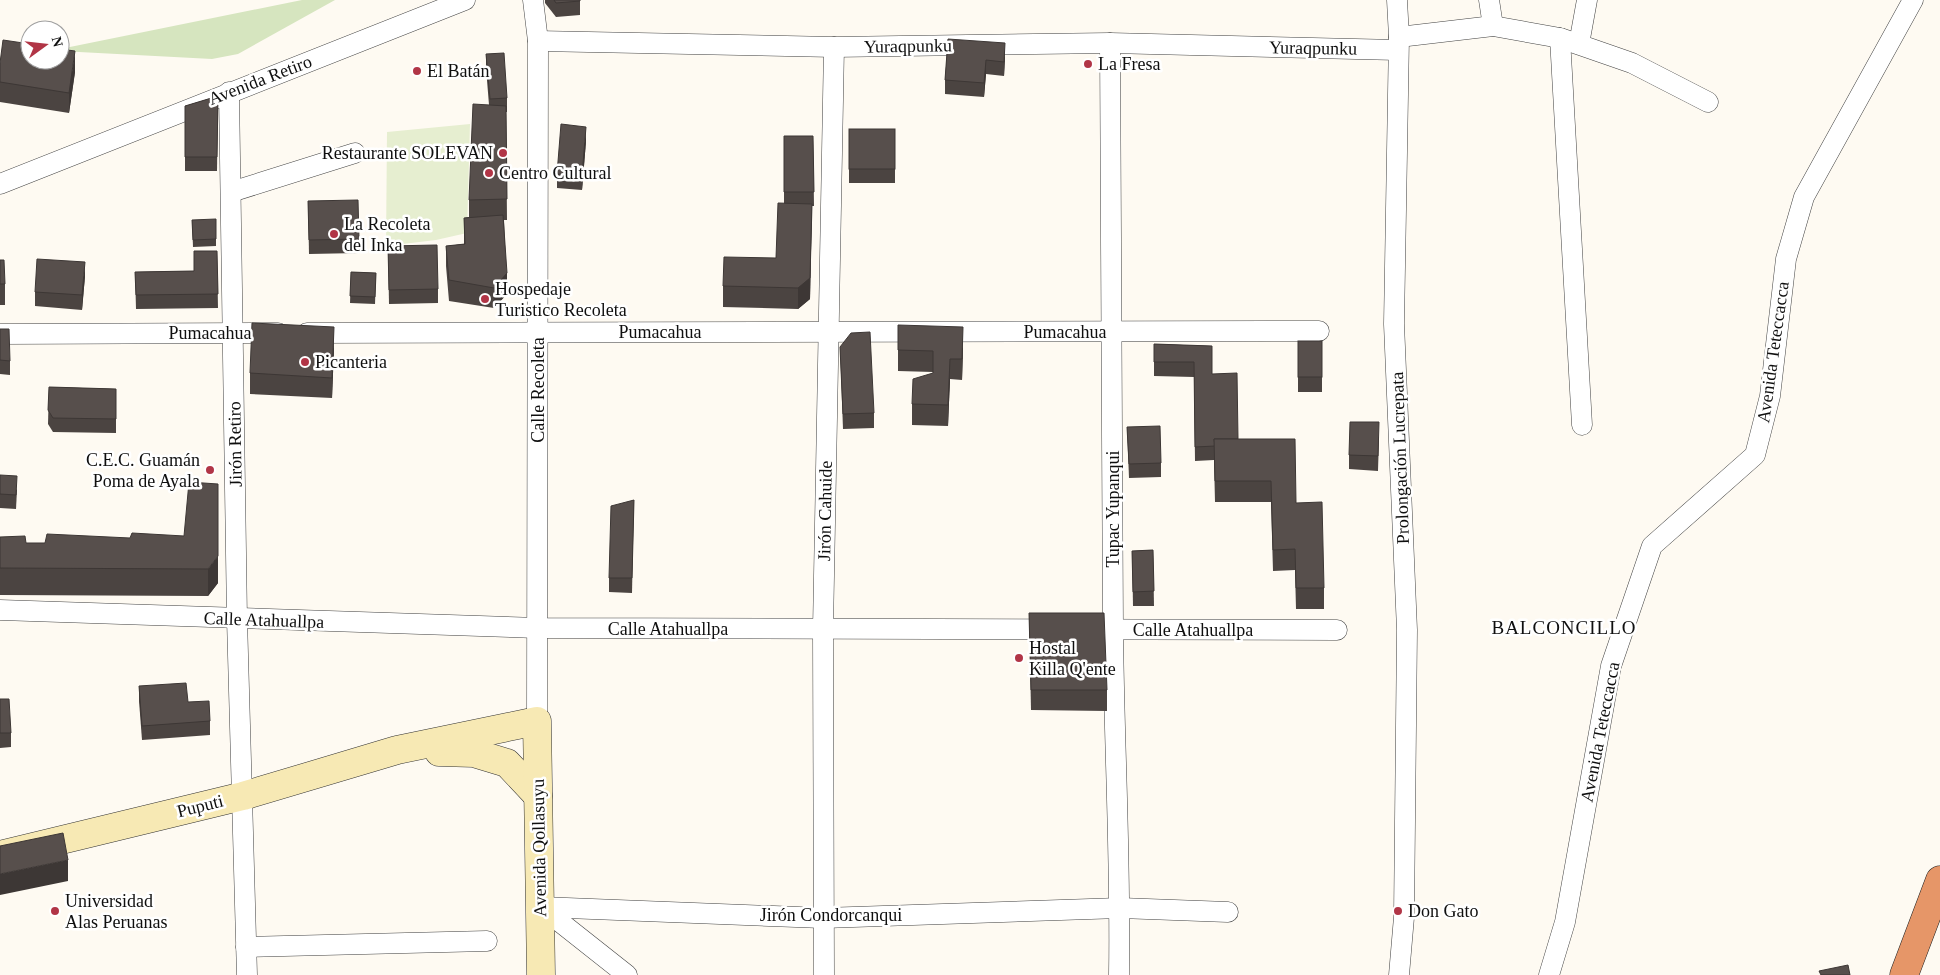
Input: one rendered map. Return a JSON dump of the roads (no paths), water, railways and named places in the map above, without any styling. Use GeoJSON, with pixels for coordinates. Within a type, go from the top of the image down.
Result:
{"type":"FeatureCollection","features":[{"type":"Feature","properties":{"kind":"highway"},"geometry":{"type":"LineString","coordinates":[[1904,975],[1940,880]]}},
{"type":"Feature","properties":{"kind":"street","name":"Avenida Retiro"},"geometry":{"type":"LineString","coordinates":[[0,184],[465,0]]}},
{"type":"Feature","properties":{"kind":"street","name":"Calle Recoleta"},"geometry":{"type":"LineString","coordinates":[[533,0],[538,41],[538,628],[536,721]]}},
{"type":"Feature","properties":{"kind":"street","name":"Prolongación Lucrepata"},"geometry":{"type":"LineString","coordinates":[[1397,0],[1399,43],[1394,324],[1407,630],[1404,917],[1399,975]]}},
{"type":"Feature","properties":{"kind":"street"},"geometry":{"type":"LineString","coordinates":[[1489,0],[1493,26]]}},
{"type":"Feature","properties":{"kind":"street"},"geometry":{"type":"LineString","coordinates":[[1582,425],[1569,41],[1587,0]]}},
{"type":"Feature","properties":{"kind":"street","name":"Avenida Teteccacca"},"geometry":{"type":"LineString","coordinates":[[1549,975],[1565,922],[1611,666],[1652,546],[1755,455],[1770,396],[1786,260],[1804,197],[1913,0]]}},
{"type":"Feature","properties":{"kind":"street","name":"Yuraqpunku"},"geometry":{"type":"LineString","coordinates":[[538,41],[834,47],[1110,43],[1399,43],[1493,26],[1569,41],[1632,63],[1708,102]]}},
{"type":"Feature","properties":{"kind":"street","name":"Tupac Yupanqui"},"geometry":{"type":"LineString","coordinates":[[1110,43],[1113,332],[1113,629],[1120,908],[1119,975]]}},
{"type":"Feature","properties":{"kind":"street","name":"Jirón Cahuide"},"geometry":{"type":"LineString","coordinates":[[824,975],[823,629],[834,47]]}},
{"type":"Feature","properties":{"kind":"street","name":"Jirón Retiro"},"geometry":{"type":"LineString","coordinates":[[229,92],[238,619],[247,975]]}},
{"type":"Feature","properties":{"kind":"street"},"geometry":{"type":"LineString","coordinates":[[231,192],[355,153]]}},
{"type":"Feature","properties":{"kind":"street","name":"Pumacahua"},"geometry":{"type":"LineString","coordinates":[[0,334],[1319,331]]}},
{"type":"Feature","properties":{"kind":"street","name":"Calle Atahuallpa"},"geometry":{"type":"LineString","coordinates":[[0,610],[538,628],[1337,630]]}},
{"type":"Feature","properties":{"kind":"street","name":"Puputi"},"geometry":{"type":"LineString","coordinates":[[0,855],[243,796],[397,750],[536,721]]}},
{"type":"Feature","properties":{"kind":"street","name":"Avenida Qollasuyu"},"geometry":{"type":"LineString","coordinates":[[536,721],[541,975]]}},
{"type":"Feature","properties":{"kind":"street","name":"Puputi"},"geometry":{"type":"LineString","coordinates":[[397,750],[474,753],[493,758],[507,763],[538,796]]}},
{"type":"Feature","properties":{"kind":"street"},"geometry":{"type":"LineString","coordinates":[[541,907],[627,975]]}},
{"type":"Feature","properties":{"kind":"street","name":"Jirón Condorcanqui"},"geometry":{"type":"LineString","coordinates":[[541,907],[823,918],[1120,908],[1228,912]]}},
{"type":"Feature","properties":{"kind":"street"},"geometry":{"type":"LineString","coordinates":[[246,946],[487,940]]}},
{"type":"Feature","properties":{"kind":"place","name":"La Fresa"},"geometry":{"type":"Point","coordinates":[1088,64]}},
{"type":"Feature","properties":{"kind":"place","name":"El Batán"},"geometry":{"type":"Point","coordinates":[417,71]}},
{"type":"Feature","properties":{"kind":"place","name":"Restaurante SOLEVAN"},"geometry":{"type":"Point","coordinates":[503,153]}},
{"type":"Feature","properties":{"kind":"place","name":"Centro Cultural"},"geometry":{"type":"Point","coordinates":[489,173]}},
{"type":"Feature","properties":{"kind":"place","name":"La Recoleta del Inka"},"geometry":{"type":"Point","coordinates":[334,234]}},
{"type":"Feature","properties":{"kind":"place","name":"Hospedaje Turistico Recoleta"},"geometry":{"type":"Point","coordinates":[485,299]}},
{"type":"Feature","properties":{"kind":"place","name":"Picanteria"},"geometry":{"type":"Point","coordinates":[305,362]}},
{"type":"Feature","properties":{"kind":"place","name":"C.E.C. Guamán Poma de Ayala"},"geometry":{"type":"Point","coordinates":[210,470]}},
{"type":"Feature","properties":{"kind":"place","name":"Hostal Killa Q'ente"},"geometry":{"type":"Point","coordinates":[1019,658]}},
{"type":"Feature","properties":{"kind":"place","name":"Universidad Alas Peruanas"},"geometry":{"type":"Point","coordinates":[55,911]}},
{"type":"Feature","properties":{"kind":"place","name":"Don Gato"},"geometry":{"type":"Point","coordinates":[1398,911]}},
{"type":"Feature","properties":{"kind":"district","name":"BALCONCILLO"},"geometry":{"type":"Point","coordinates":[1564,627]}}]}
